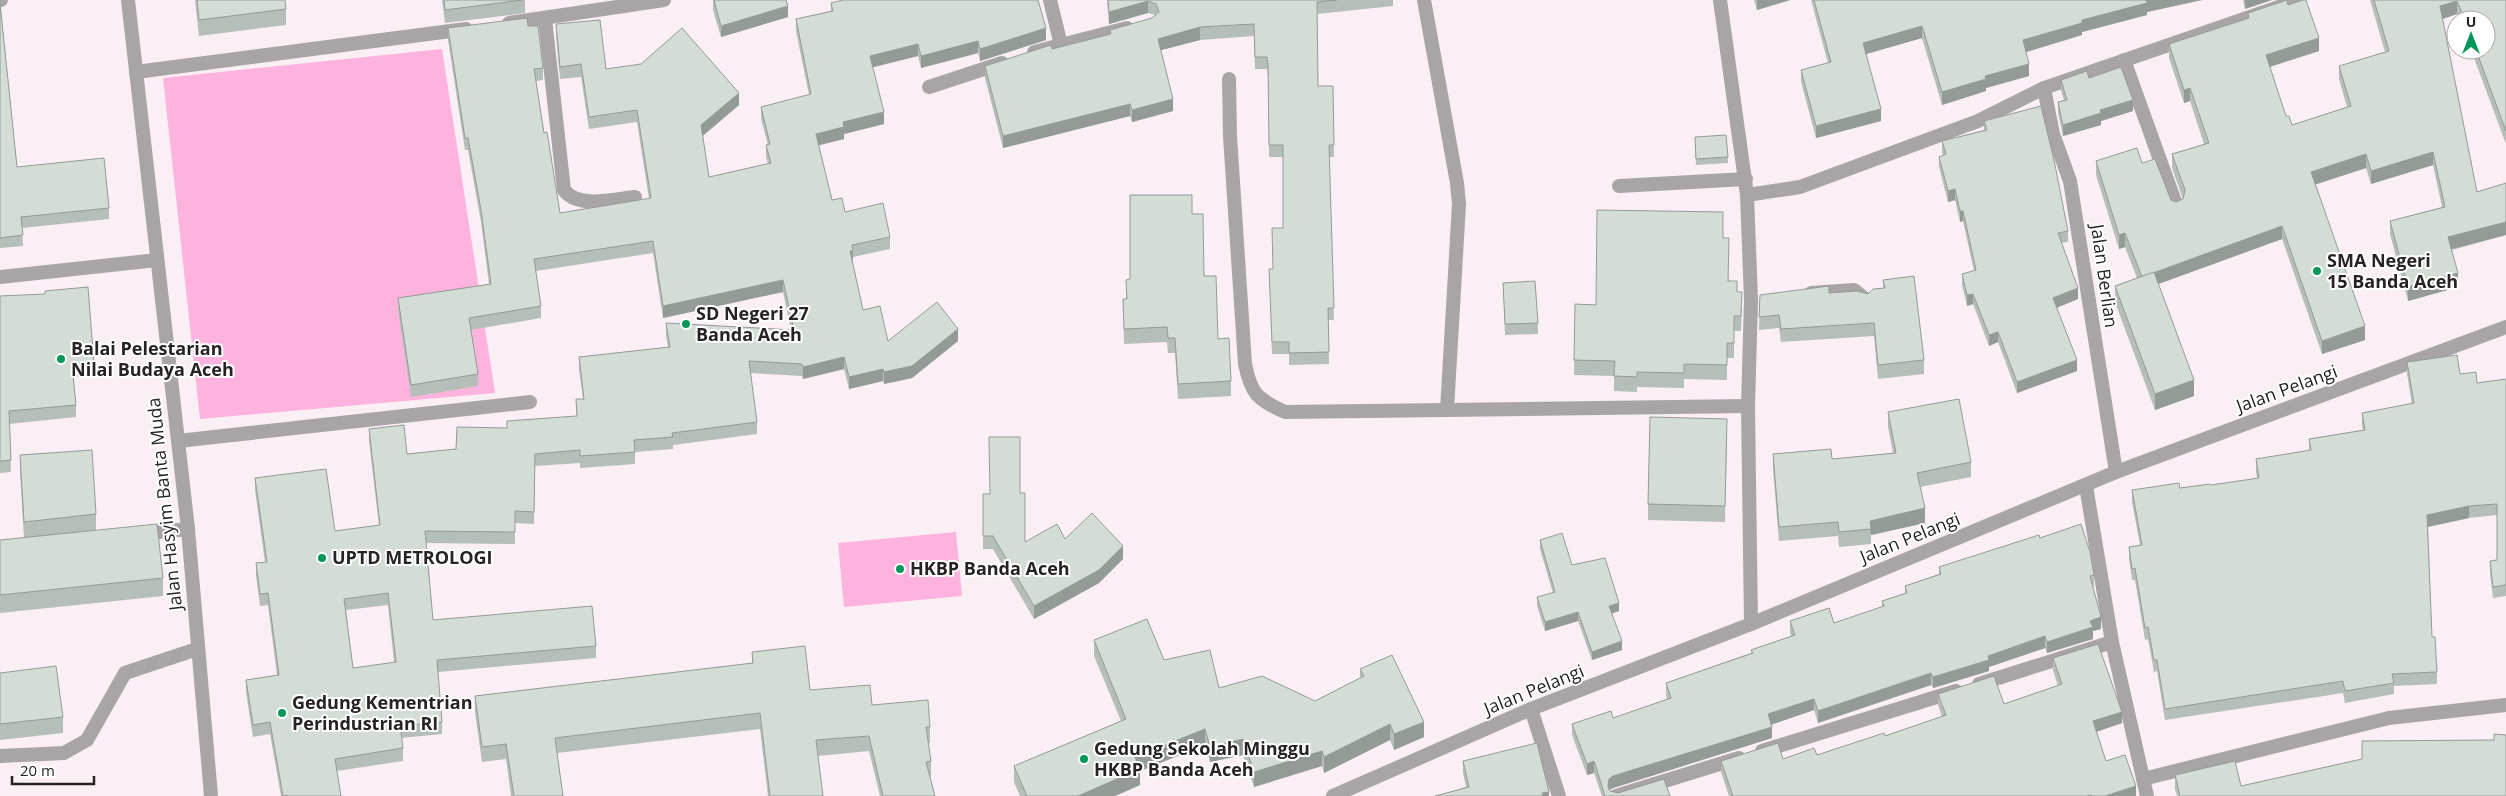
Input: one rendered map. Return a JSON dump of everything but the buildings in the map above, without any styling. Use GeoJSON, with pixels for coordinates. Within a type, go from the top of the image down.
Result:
{"type":"FeatureCollection","features":[{"type":"Feature","properties":{"kind":"street","name":"Jalan Hasyim Banta Muda"},"geometry":{"type":"LineString","coordinates":[[128,0],[188,529],[211,796]]}},
{"type":"Feature","properties":{"kind":"street"},"geometry":{"type":"LineString","coordinates":[[496,25],[664,0]]}},
{"type":"Feature","properties":{"kind":"street"},"geometry":{"type":"LineString","coordinates":[[1050,0],[1061,45]]}},
{"type":"Feature","properties":{"kind":"street"},"geometry":{"type":"LineString","coordinates":[[1424,0],[1457,183],[1459,204],[1447,410]]}},
{"type":"Feature","properties":{"kind":"street"},"geometry":{"type":"LineString","coordinates":[[1720,0],[1747,195],[1751,300],[1748,406],[1751,624]]}},
{"type":"Feature","properties":{"kind":"street"},"geometry":{"type":"LineString","coordinates":[[1747,195],[1800,187],[1978,120],[2044,88],[2298,0]]}},
{"type":"Feature","properties":{"kind":"street"},"geometry":{"type":"LineString","coordinates":[[545,19],[564,190],[568,195],[575,198],[598,201],[635,197]]}},
{"type":"Feature","properties":{"kind":"street"},"geometry":{"type":"LineString","coordinates":[[929,87],[1019,57],[1141,25]]}},
{"type":"Feature","properties":{"kind":"street"},"geometry":{"type":"LineString","coordinates":[[136,72],[477,28]]}},
{"type":"Feature","properties":{"kind":"street"},"geometry":{"type":"LineString","coordinates":[[2124,60],[2177,207]]}},
{"type":"Feature","properties":{"kind":"street"},"geometry":{"type":"LineString","coordinates":[[1229,79],[1231,156],[1245,364],[1249,386],[1265,403],[1285,412],[1748,406]]}},
{"type":"Feature","properties":{"kind":"street","name":"Jalan Berlian"},"geometry":{"type":"LineString","coordinates":[[2044,88],[2053,134],[2070,181],[2116,472]]}},
{"type":"Feature","properties":{"kind":"street"},"geometry":{"type":"LineString","coordinates":[[1618,186],[1746,179]]}},
{"type":"Feature","properties":{"kind":"street"},"geometry":{"type":"LineString","coordinates":[[0,277],[157,260]]}},
{"type":"Feature","properties":{"kind":"street"},"geometry":{"type":"LineString","coordinates":[[1795,294],[1843,289],[1854,290],[1865,299]]}},
{"type":"Feature","properties":{"kind":"street"},"geometry":{"type":"LineString","coordinates":[[1751,300],[1769,298]]}},
{"type":"Feature","properties":{"kind":"street","name":"Jalan Pelangi"},"geometry":{"type":"LineString","coordinates":[[1333,796],[1531,710],[1751,624],[2116,472],[2506,327]]}},
{"type":"Feature","properties":{"kind":"street"},"geometry":{"type":"LineString","coordinates":[[178,440],[530,402]]}},
{"type":"Feature","properties":{"kind":"street"},"geometry":{"type":"LineString","coordinates":[[2086,486],[2112,642],[2147,796]]}},
{"type":"Feature","properties":{"kind":"street"},"geometry":{"type":"LineString","coordinates":[[129,536],[188,529]]}},
{"type":"Feature","properties":{"kind":"street"},"geometry":{"type":"LineString","coordinates":[[1616,796],[2112,642]]}},
{"type":"Feature","properties":{"kind":"street"},"geometry":{"type":"LineString","coordinates":[[0,756],[64,753],[87,740],[124,673],[197,649]]}},
{"type":"Feature","properties":{"kind":"street"},"geometry":{"type":"LineString","coordinates":[[2143,779],[2389,718],[2506,705]]}},
{"type":"Feature","properties":{"kind":"street"},"geometry":{"type":"LineString","coordinates":[[1531,710],[1559,796]]}},
{"type":"Feature","properties":{"kind":"shaded area"},"geometry":{"type":"Polygon","coordinates":[[[442,49],[495,393],[200,419],[163,78],[442,49]]]}},
{"type":"Feature","properties":{"kind":"shaded area","name":"HKBP Banda Aceh"},"geometry":{"type":"Polygon","coordinates":[[[956,532],[962,596],[844,607],[838,543],[956,532]]]}},
{"type":"Feature","properties":{"kind":"place","name":"SMA Negeri 15 Banda Aceh"},"geometry":{"type":"Point","coordinates":[2317,271]}},
{"type":"Feature","properties":{"kind":"place","name":"SD Negeri 27 Banda Aceh"},"geometry":{"type":"Point","coordinates":[686,324]}},
{"type":"Feature","properties":{"kind":"place","name":"Balai Pelestarian Nilai Budaya Aceh"},"geometry":{"type":"Point","coordinates":[61,359]}},
{"type":"Feature","properties":{"kind":"place","name":"UPTD METROLOGI"},"geometry":{"type":"Point","coordinates":[322,558]}},
{"type":"Feature","properties":{"kind":"place","name":"HKBP Banda Aceh"},"geometry":{"type":"Point","coordinates":[900,569]}},
{"type":"Feature","properties":{"kind":"place","name":"Gedung Kementrian Perindustrian RI"},"geometry":{"type":"Point","coordinates":[282,713]}},
{"type":"Feature","properties":{"kind":"place","name":"Gedung Sekolah Minggu HKBP Banda Aceh"},"geometry":{"type":"Point","coordinates":[1084,759]}}]}
